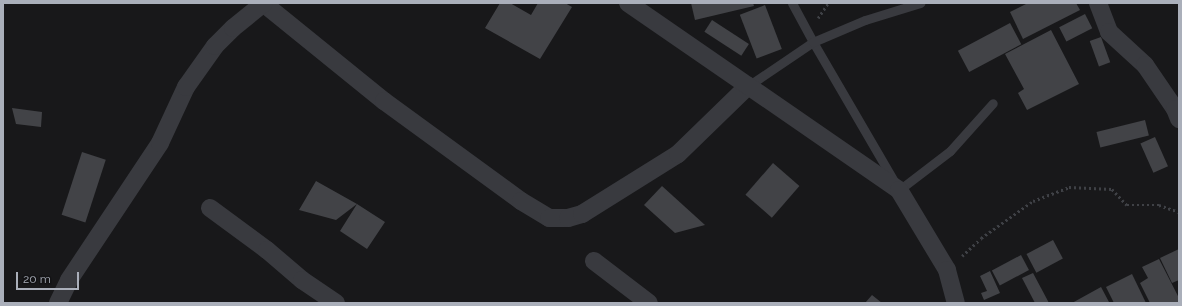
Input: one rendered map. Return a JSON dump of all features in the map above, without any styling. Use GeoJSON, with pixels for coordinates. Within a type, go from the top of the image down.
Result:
{"type":"FeatureCollection","features":[{"type":"Feature","properties":{"kind":"street"},"geometry":{"type":"LineString","coordinates":[[58,303],[69,280],[160,143],[186,87],[215,46],[233,28],[263,3],[384,101],[521,201],[549,218],[568,218],[582,214],[678,154],[748,86]]}},
{"type":"Feature","properties":{"kind":"street"},"geometry":{"type":"LineString","coordinates":[[628,3],[898,190],[947,270],[956,303]]}},
{"type":"Feature","properties":{"kind":"street"},"geometry":{"type":"LineString","coordinates":[[1098,3],[1109,32],[1145,65],[1175,109],[1179,119]]}},
{"type":"Feature","properties":{"kind":"street"},"geometry":{"type":"LineString","coordinates":[[210,208],[267,250],[302,280],[336,303]]}},
{"type":"Feature","properties":{"kind":"street"},"geometry":{"type":"LineString","coordinates":[[594,261],[649,303]]}},
{"type":"Feature","properties":{"kind":"lane"},"geometry":{"type":"LineString","coordinates":[[792,3],[898,190],[950,151],[993,103]]}},
{"type":"Feature","properties":{"kind":"lane"},"geometry":{"type":"LineString","coordinates":[[748,86],[813,42],[865,20],[920,3]]}},
{"type":"Feature","properties":{"kind":"path"},"geometry":{"type":"LineString","coordinates":[[947,270],[981,238],[1033,201],[1069,187],[1112,189],[1127,205],[1159,205],[1179,212]]}},
{"type":"Feature","properties":{"kind":"building"},"geometry":{"type":"Polygon","coordinates":[[[500,3],[510,3],[531,15],[538,3],[565,3],[572,7],[540,59],[485,28],[500,3]]]}},
{"type":"Feature","properties":{"kind":"building"},"geometry":{"type":"Polygon","coordinates":[[[691,3],[753,3],[754,6],[695,20],[691,3]]]}},
{"type":"Feature","properties":{"kind":"building"},"geometry":{"type":"Polygon","coordinates":[[[1028,3],[1076,3],[1080,10],[1023,39],[1010,12],[1028,3]]]}},
{"type":"Feature","properties":{"kind":"building"},"geometry":{"type":"Polygon","coordinates":[[[765,5],[782,49],[757,59],[740,15],[765,5]]]}},
{"type":"Feature","properties":{"kind":"building"},"geometry":{"type":"Polygon","coordinates":[[[1085,14],[1092,28],[1066,41],[1059,27],[1085,14]]]}},
{"type":"Feature","properties":{"kind":"building"},"geometry":{"type":"Polygon","coordinates":[[[712,20],[749,44],[741,56],[704,32],[712,20]]]}},
{"type":"Feature","properties":{"kind":"building"},"geometry":{"type":"Polygon","coordinates":[[[1010,23],[1021,44],[969,72],[958,51],[1010,23]]]}},
{"type":"Feature","properties":{"kind":"building"},"geometry":{"type":"Polygon","coordinates":[[[1051,30],[1079,84],[1027,110],[1018,93],[1024,89],[1005,54],[1051,30]]]}},
{"type":"Feature","properties":{"kind":"building"},"geometry":{"type":"Polygon","coordinates":[[[1101,37],[1110,62],[1099,66],[1090,41],[1101,37]]]}},
{"type":"Feature","properties":{"kind":"building"},"geometry":{"type":"Polygon","coordinates":[[[12,108],[42,112],[41,127],[16,124],[12,108]]]}},
{"type":"Feature","properties":{"kind":"building"},"geometry":{"type":"Polygon","coordinates":[[[1145,120],[1149,136],[1100,148],[1096,132],[1145,120]]]}},
{"type":"Feature","properties":{"kind":"building"},"geometry":{"type":"Polygon","coordinates":[[[1155,137],[1168,166],[1153,173],[1140,144],[1155,137]]]}},
{"type":"Feature","properties":{"kind":"building"},"geometry":{"type":"Polygon","coordinates":[[[82,152],[106,160],[85,222],[62,215],[82,152]]]}},
{"type":"Feature","properties":{"kind":"building"},"geometry":{"type":"Polygon","coordinates":[[[773,163],[799,186],[772,218],[745,195],[773,163]]]}},
{"type":"Feature","properties":{"kind":"building"},"geometry":{"type":"Polygon","coordinates":[[[316,181],[357,204],[336,220],[299,210],[316,181]]]}},
{"type":"Feature","properties":{"kind":"building"},"geometry":{"type":"Polygon","coordinates":[[[662,186],[705,225],[675,233],[644,205],[662,186]]]}},
{"type":"Feature","properties":{"kind":"building"},"geometry":{"type":"Polygon","coordinates":[[[357,204],[385,222],[367,249],[340,231],[357,204]]]}},
{"type":"Feature","properties":{"kind":"building"},"geometry":{"type":"Polygon","coordinates":[[[1053,240],[1063,259],[1036,273],[1027,254],[1053,240]]]}},
{"type":"Feature","properties":{"kind":"building"},"geometry":{"type":"Polygon","coordinates":[[[1179,249],[1179,280],[1172,283],[1160,258],[1179,249]]]}},
{"type":"Feature","properties":{"kind":"building"},"geometry":{"type":"Polygon","coordinates":[[[1021,255],[1029,270],[1000,286],[992,270],[1021,255]]]}},
{"type":"Feature","properties":{"kind":"building"},"geometry":{"type":"Polygon","coordinates":[[[1159,259],[1179,298],[1178,303],[1150,303],[1140,283],[1148,278],[1142,267],[1159,259]]]}},
{"type":"Feature","properties":{"kind":"building"},"geometry":{"type":"Polygon","coordinates":[[[990,271],[1000,293],[984,300],[981,293],[987,291],[980,276],[990,271]]]}},
{"type":"Feature","properties":{"kind":"building"},"geometry":{"type":"Polygon","coordinates":[[[1033,273],[1049,303],[1035,303],[1022,278],[1033,273]]]}},
{"type":"Feature","properties":{"kind":"building"},"geometry":{"type":"Polygon","coordinates":[[[1132,274],[1146,303],[1114,303],[1106,287],[1132,274]]]}},
{"type":"Feature","properties":{"kind":"building"},"geometry":{"type":"Polygon","coordinates":[[[1101,287],[1109,302],[1072,303],[1101,287]]]}},
{"type":"Feature","properties":{"kind":"building"},"geometry":{"type":"Polygon","coordinates":[[[872,295],[882,303],[865,303],[872,295]]]}}]}
